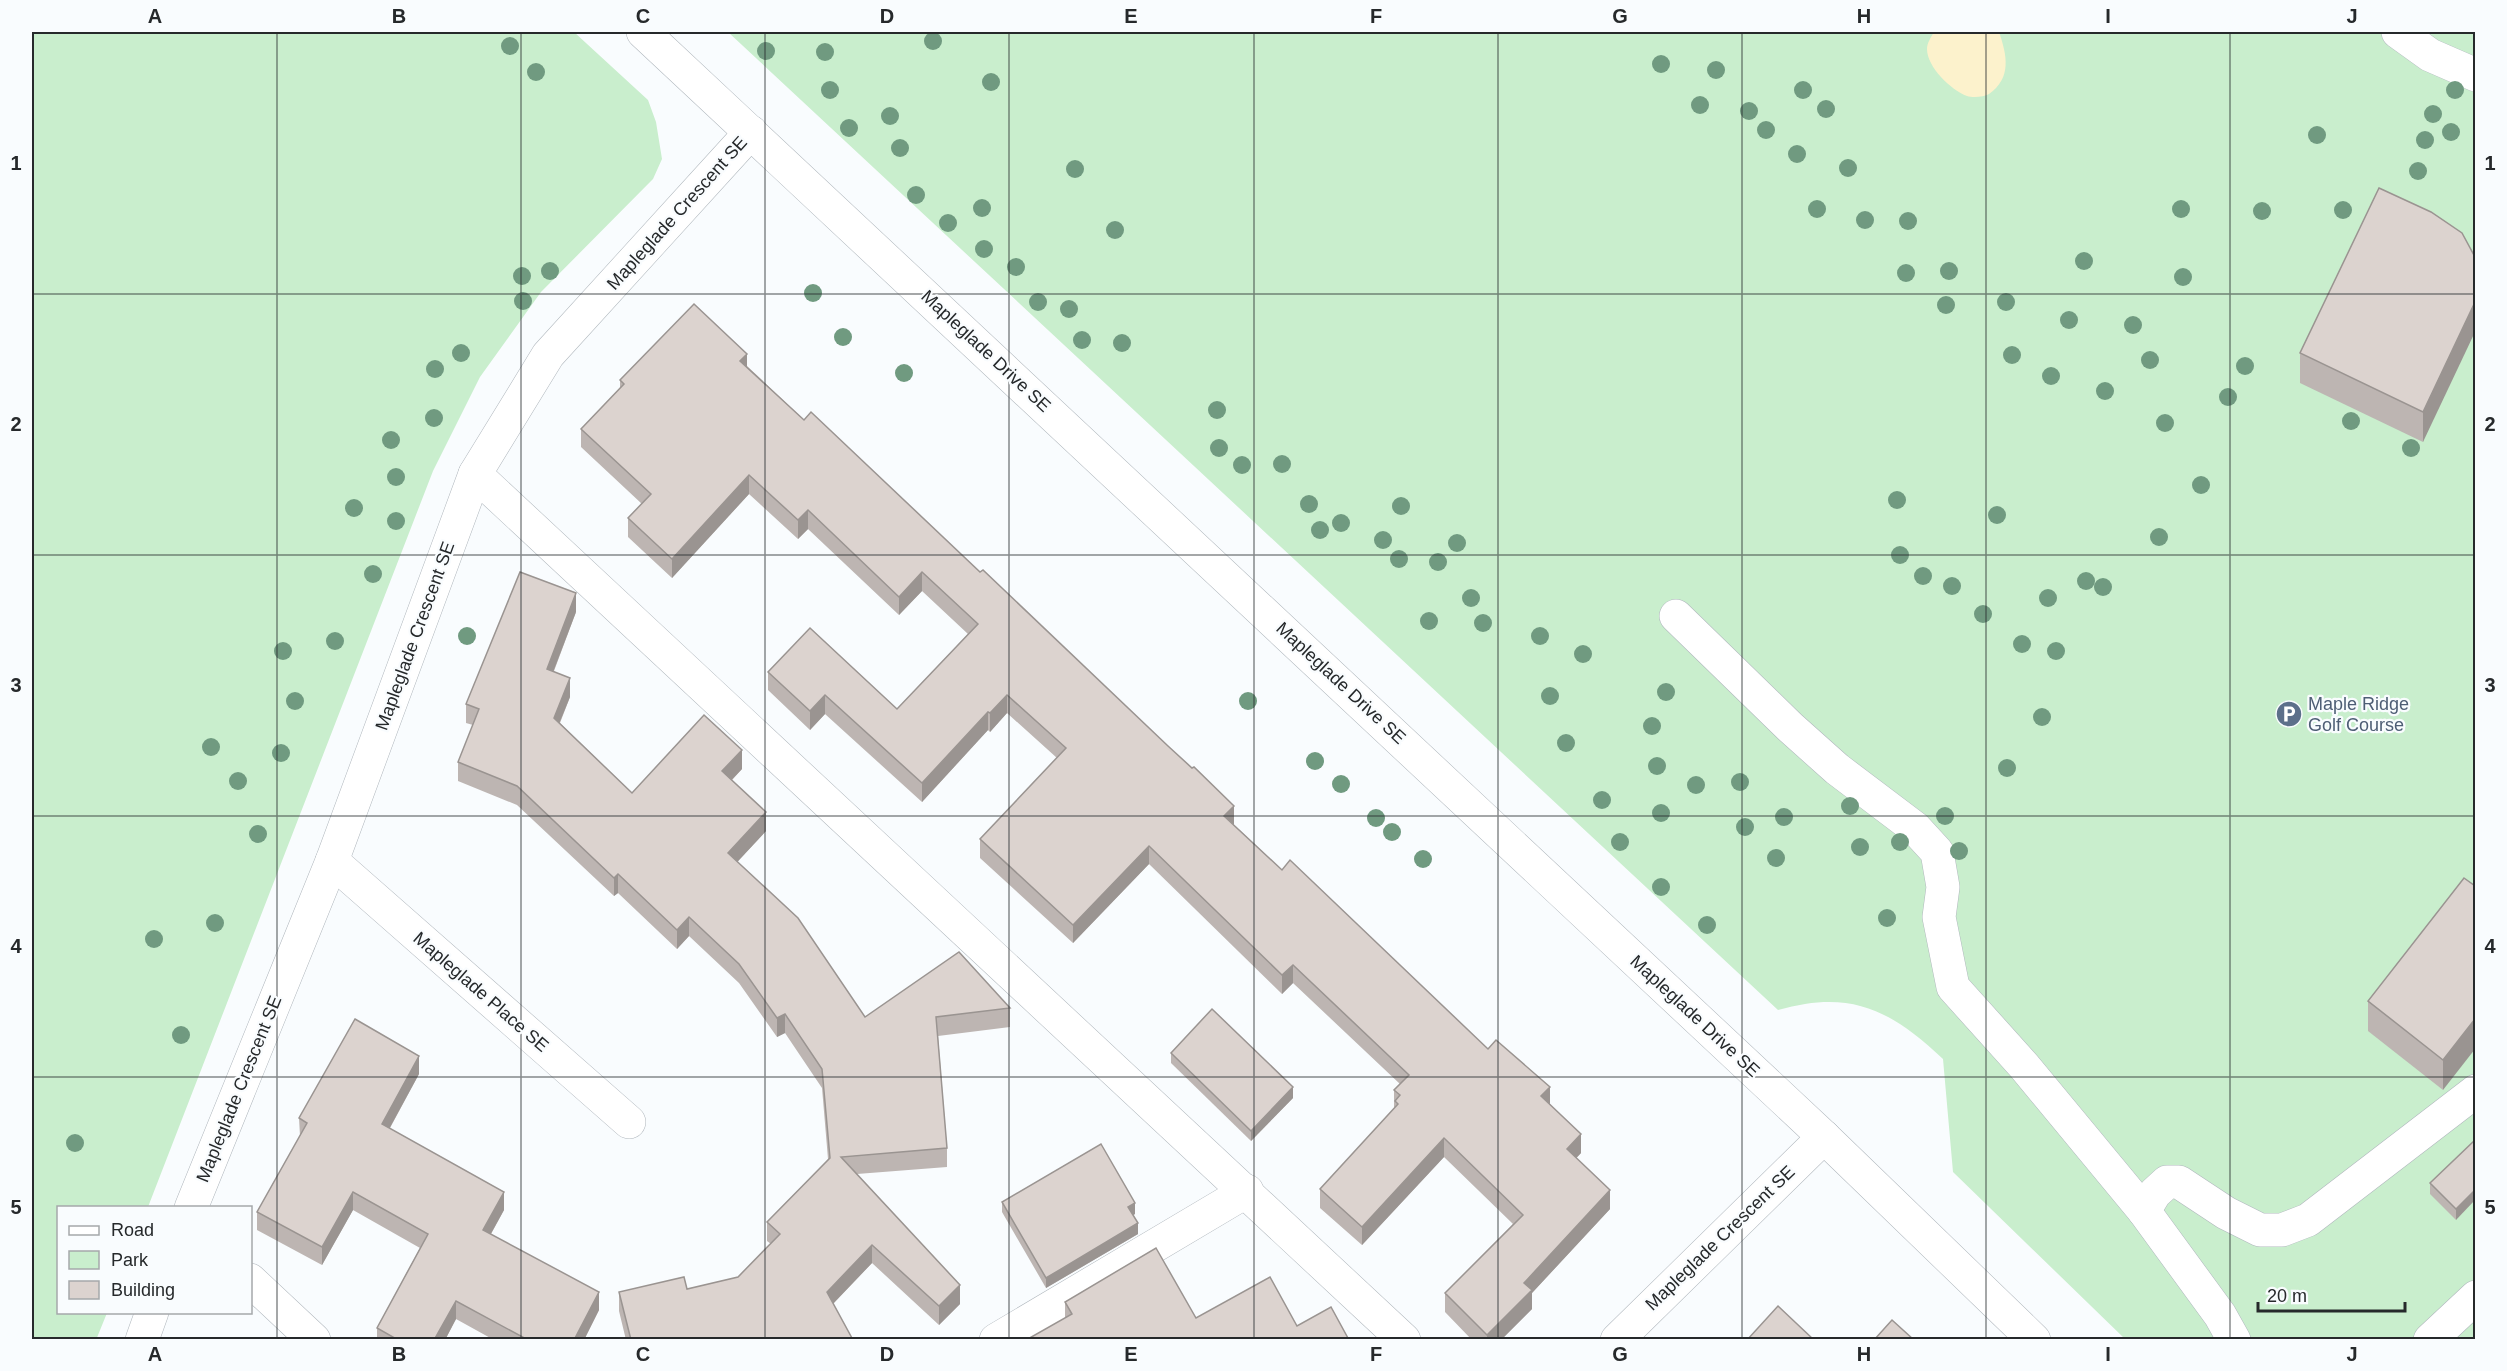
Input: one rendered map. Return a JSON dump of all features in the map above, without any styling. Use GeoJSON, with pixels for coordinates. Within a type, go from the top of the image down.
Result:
{"type":"FeatureCollection","features":[{"type":"Feature","properties":{"kind":"street","name":"Mapleglade Drive SE"},"geometry":{"type":"LineString","coordinates":[[643,32],[1824,1137],[2034,1340]]}},
{"type":"Feature","properties":{"kind":"street"},"geometry":{"type":"LineString","coordinates":[[2398,32],[2430,55],[2475,75]]}},
{"type":"Feature","properties":{"kind":"street","name":"Mapleglade Crescent SE"},"geometry":{"type":"LineString","coordinates":[[192,1206],[332,861],[476,474],[548,355],[751,132]]}},
{"type":"Feature","properties":{"kind":"street"},"geometry":{"type":"LineString","coordinates":[[476,474],[1247,1191],[1404,1340]]}},
{"type":"Feature","properties":{"kind":"street"},"geometry":{"type":"LineString","coordinates":[[1676,615],[1790,727],[1837,769],[1916,828],[1937,852],[1943,887],[1939,917],[1953,987],[2024,1066],[2144,1211],[2220,1316],[2234,1340]]}},
{"type":"Feature","properties":{"kind":"street","name":"Mapleglade Place SE"},"geometry":{"type":"LineString","coordinates":[[332,861],[629,1122]]}},
{"type":"Feature","properties":{"kind":"street"},"geometry":{"type":"LineString","coordinates":[[2144,1211],[2167,1182],[2179,1182],[2226,1213],[2260,1230],[2282,1230],[2308,1220],[2475,1091]]}},
{"type":"Feature","properties":{"kind":"street","name":"Mapleglade Crescent SE"},"geometry":{"type":"LineString","coordinates":[[1617,1340],[1824,1137]]}},
{"type":"Feature","properties":{"kind":"street"},"geometry":{"type":"LineString","coordinates":[[996,1340],[1247,1191]]}},
{"type":"Feature","properties":{"kind":"street"},"geometry":{"type":"LineString","coordinates":[[252,1282],[314,1340]]}},
{"type":"Feature","properties":{"kind":"street"},"geometry":{"type":"LineString","coordinates":[[2430,1340],[2475,1297]]}},
{"type":"Feature","properties":{"kind":"street"},"geometry":{"type":"LineString","coordinates":[[142,1340],[151,1314]]}},
{"type":"Feature","properties":{"kind":"green space"},"geometry":{"type":"Polygon","coordinates":[[[32,32],[574,32],[648,100],[656,122],[662,159],[653,179],[541,292],[480,377],[433,471],[148,1206],[57,1206],[57,1314],[107,1314],[96,1340],[32,1339],[32,32]]]}},
{"type":"Feature","properties":{"kind":"green space","name":"Maple Ridge Golf Course"},"geometry":{"type":"Polygon","coordinates":[[[728,32],[2475,32],[2475,1339],[2125,1339],[1953,1172],[1943,1059],[1906,1028],[1868,1008],[1849,1003],[1827,1002],[1778,1010],[728,32]]]}},
{"type":"Feature","properties":{"kind":"sand"},"geometry":{"type":"Polygon","coordinates":[[[1934,32],[1999,32],[2006,66],[1996,88],[1987,95],[1972,97],[1961,93],[1947,83],[1935,70],[1928,56],[1929,40],[1934,32]]]}},
{"type":"Feature","properties":{"kind":"building"},"geometry":{"type":"Polygon","coordinates":[[[2379,188],[2431,212],[2462,233],[2475,257],[2475,302],[2423,412],[2300,353],[2379,188]]]}},
{"type":"Feature","properties":{"kind":"building"},"geometry":{"type":"Polygon","coordinates":[[[694,304],[747,354],[740,361],[804,420],[811,412],[980,572],[983,570],[1168,746],[1192,768],[1194,767],[1234,806],[1224,816],[1282,870],[1290,860],[1488,1049],[1496,1040],[1550,1087],[1541,1096],[1581,1134],[1567,1149],[1610,1190],[1524,1283],[1532,1290],[1487,1335],[1445,1293],[1523,1215],[1444,1138],[1362,1227],[1320,1189],[1398,1104],[1395,1101],[1400,1095],[1394,1090],[1409,1075],[1293,965],[1282,975],[1149,846],[1073,925],[980,839],[1066,748],[1007,695],[990,713],[988,712],[922,783],[825,695],[810,711],[768,672],[810,628],[897,709],[978,624],[922,572],[899,597],[808,510],[798,520],[749,475],[672,559],[628,518],[651,494],[581,429],[624,384],[620,380],[694,304]]]}},
{"type":"Feature","properties":{"kind":"building"},"geometry":{"type":"Polygon","coordinates":[[[520,572],[576,593],[547,669],[570,678],[554,718],[632,793],[704,715],[742,750],[722,771],[766,812],[728,853],[798,918],[865,1017],[959,952],[1010,1008],[936,1017],[947,1148],[841,1157],[960,1285],[939,1306],[872,1245],[827,1292],[853,1340],[631,1340],[619,1292],[684,1277],[687,1289],[738,1277],[780,1234],[767,1222],[830,1158],[822,1069],[785,1014],[777,1018],[739,964],[689,917],[677,930],[618,874],[614,878],[517,786],[458,762],[479,709],[466,704],[520,572]]]}},
{"type":"Feature","properties":{"kind":"building"},"geometry":{"type":"Polygon","coordinates":[[[2464,878],[2475,886],[2475,1019],[2443,1060],[2368,1001],[2464,878]]]}},
{"type":"Feature","properties":{"kind":"building"},"geometry":{"type":"Polygon","coordinates":[[[1212,1009],[1293,1087],[1251,1131],[1171,1053],[1212,1009]]]}},
{"type":"Feature","properties":{"kind":"building"},"geometry":{"type":"Polygon","coordinates":[[[355,1019],[419,1056],[382,1124],[504,1192],[483,1230],[599,1292],[574,1340],[528,1340],[456,1301],[434,1340],[398,1340],[377,1328],[428,1234],[353,1192],[322,1247],[257,1212],[307,1123],[299,1118],[355,1019]]]}},
{"type":"Feature","properties":{"kind":"building"},"geometry":{"type":"Polygon","coordinates":[[[2475,1140],[2475,1190],[2456,1209],[2430,1183],[2475,1140]]]}},
{"type":"Feature","properties":{"kind":"building"},"geometry":{"type":"Polygon","coordinates":[[[1101,1144],[1135,1203],[1128,1207],[1138,1223],[1046,1278],[1002,1202],[1101,1144]]]}},
{"type":"Feature","properties":{"kind":"building"},"geometry":{"type":"Polygon","coordinates":[[[1156,1248],[1196,1318],[1270,1277],[1297,1326],[1331,1307],[1349,1340],[1026,1340],[1072,1314],[1065,1302],[1156,1248]]]}},
{"type":"Feature","properties":{"kind":"building"},"geometry":{"type":"Polygon","coordinates":[[[1778,1306],[1814,1340],[1747,1340],[1778,1306]]]}},
{"type":"Feature","properties":{"kind":"building"},"geometry":{"type":"Polygon","coordinates":[[[1892,1320],[1914,1340],[1874,1340],[1892,1320]]]}},
{"type":"Feature","properties":{"kind":"place","name":"Maple Ridge Golf Course"},"geometry":{"type":"Point","coordinates":[2289,714]}}]}
